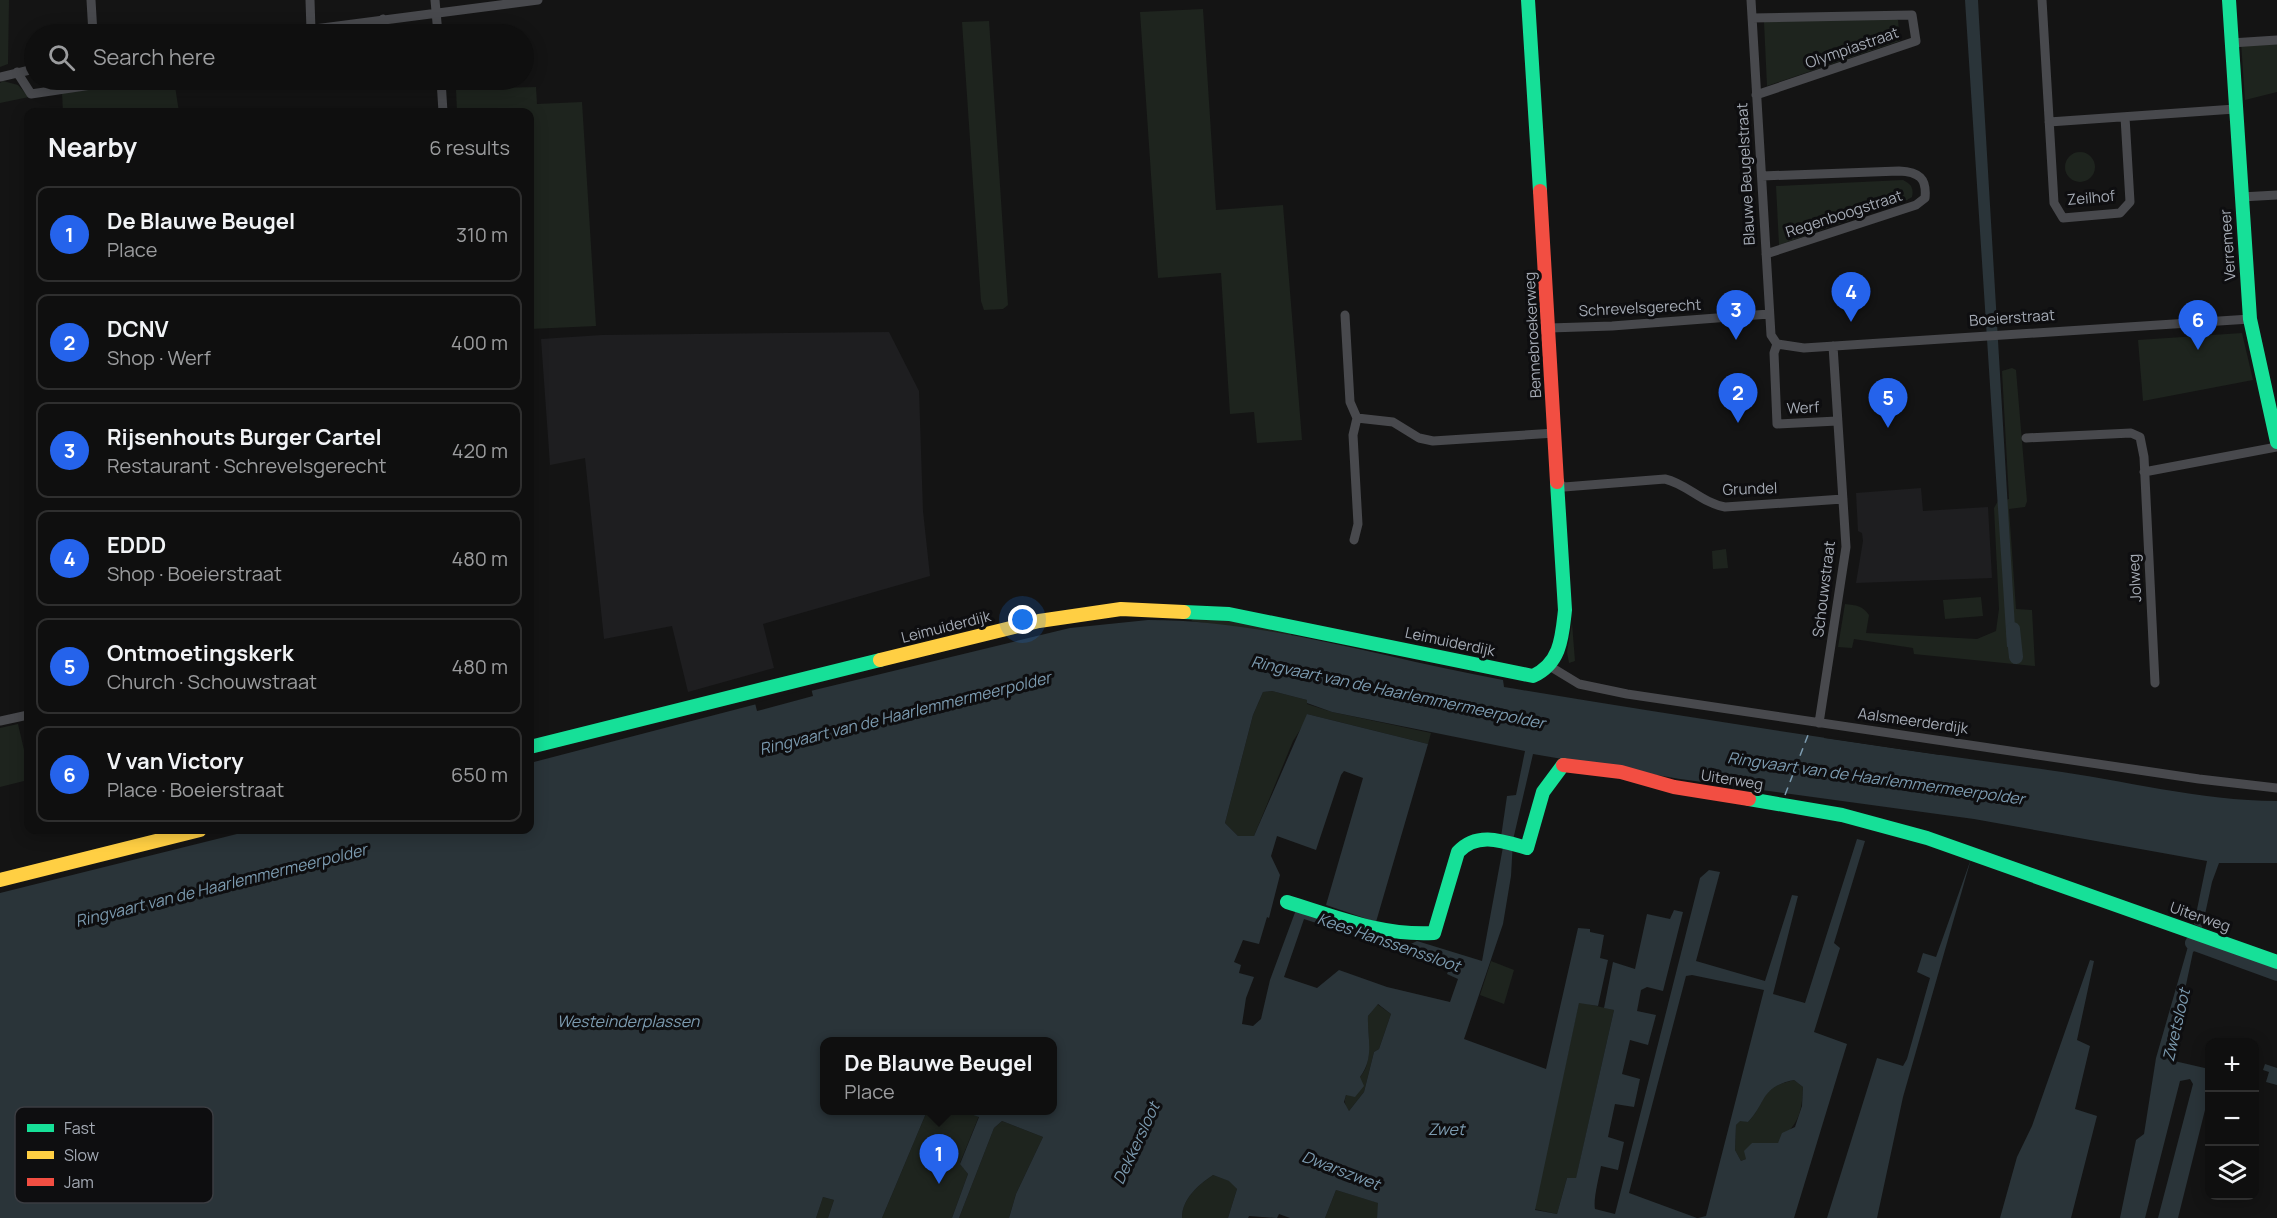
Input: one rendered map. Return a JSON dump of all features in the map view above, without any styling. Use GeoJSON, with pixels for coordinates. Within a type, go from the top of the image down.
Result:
{"type":"FeatureCollection","features":[{"type":"Feature","properties":{"kind":"street"},"geometry":{"type":"LineString","coordinates":[[91,0],[92,24]]}},
{"type":"Feature","properties":{"kind":"street"},"geometry":{"type":"LineString","coordinates":[[310,0],[311,24]]}},
{"type":"Feature","properties":{"kind":"street"},"geometry":{"type":"LineString","coordinates":[[435,0],[437,24]]}},
{"type":"Feature","properties":{"kind":"street"},"geometry":{"type":"LineString","coordinates":[[350,24],[538,0]]}},
{"type":"Feature","properties":{"kind":"street","name":"Bennebroekerweg"},"geometry":{"type":"LineString","coordinates":[[1528,0],[1565,610],[1561,643],[1551,666]]}},
{"type":"Feature","properties":{"kind":"street","name":"Blauwe Beugelstraat"},"geometry":{"type":"LineString","coordinates":[[1751,0],[1769,314],[1771,336],[1777,344]]}},
{"type":"Feature","properties":{"kind":"street","name":"Zeilhof"},"geometry":{"type":"LineString","coordinates":[[2042,0],[2054,203],[2063,218],[2120,213],[2130,202],[2125,117]]}},
{"type":"Feature","properties":{"kind":"street","name":"Verremeer"},"geometry":{"type":"LineString","coordinates":[[2229,0],[2250,319],[2277,445]]}},
{"type":"Feature","properties":{"kind":"street","name":"Olympiastraat"},"geometry":{"type":"LineString","coordinates":[[1752,18],[1912,15],[1916,41],[1756,95]]}},
{"type":"Feature","properties":{"kind":"street"},"geometry":{"type":"LineString","coordinates":[[382,24],[383,19]]}},
{"type":"Feature","properties":{"kind":"street"},"geometry":{"type":"LineString","coordinates":[[2231,43],[2277,40]]}},
{"type":"Feature","properties":{"kind":"street"},"geometry":{"type":"LineString","coordinates":[[0,77],[24,71]]}},
{"type":"Feature","properties":{"kind":"street"},"geometry":{"type":"LineString","coordinates":[[17,72],[24,83]]}},
{"type":"Feature","properties":{"kind":"street"},"geometry":{"type":"LineString","coordinates":[[28,90],[31,94],[58,90]]}},
{"type":"Feature","properties":{"kind":"street"},"geometry":{"type":"LineString","coordinates":[[442,90],[443,108]]}},
{"type":"Feature","properties":{"kind":"street"},"geometry":{"type":"LineString","coordinates":[[2049,122],[2235,109]]}},
{"type":"Feature","properties":{"kind":"street","name":"Regenboogstraat"},"geometry":{"type":"LineString","coordinates":[[1762,176],[1914,172],[1923,178],[1926,187],[1925,198],[1916,206],[1766,254]]}},
{"type":"Feature","properties":{"kind":"street"},"geometry":{"type":"LineString","coordinates":[[2241,197],[2277,195]]}},
{"type":"Feature","properties":{"kind":"street","name":"Schrevelsgerecht"},"geometry":{"type":"LineString","coordinates":[[1549,328],[1611,326],[1769,314]]}},
{"type":"Feature","properties":{"kind":"street"},"geometry":{"type":"LineString","coordinates":[[1345,315],[1350,402],[1357,418],[1353,435],[1358,524],[1354,540]]}},
{"type":"Feature","properties":{"kind":"street","name":"Boeierstraat"},"geometry":{"type":"LineString","coordinates":[[1777,344],[1787,348],[1833,346],[2005,333],[2250,319]]}},
{"type":"Feature","properties":{"kind":"street","name":"Werf"},"geometry":{"type":"LineString","coordinates":[[1777,344],[1774,353],[1777,424],[1838,421],[1833,346]]}},
{"type":"Feature","properties":{"kind":"street"},"geometry":{"type":"LineString","coordinates":[[1357,418],[1393,422],[1419,438],[1432,441],[1555,433]]}},
{"type":"Feature","properties":{"kind":"street","name":"Schouwstraat"},"geometry":{"type":"LineString","coordinates":[[1819,723],[1845,564],[1838,421]]}},
{"type":"Feature","properties":{"kind":"street","name":"Jolweg"},"geometry":{"type":"LineString","coordinates":[[2026,438],[2135,434],[2141,441],[2156,683]]}},
{"type":"Feature","properties":{"kind":"street"},"geometry":{"type":"LineString","coordinates":[[2144,472],[2277,445]]}},
{"type":"Feature","properties":{"kind":"street","name":"Grundel"},"geometry":{"type":"LineString","coordinates":[[1558,483],[1564,487],[1665,480],[1677,482],[1714,505],[1725,507],[1843,499]]}},
{"type":"Feature","properties":{"kind":"street","name":"Leimuiderdijk"},"geometry":{"type":"LineString","coordinates":[[534,746],[1039,621],[1121,609],[1229,614],[1533,676],[1544,673],[1551,666]]}},
{"type":"Feature","properties":{"kind":"street","name":"Aalsmeerderdijk"},"geometry":{"type":"LineString","coordinates":[[1551,666],[1578,684],[1592,687],[1819,723],[2248,786],[2277,788]]}},
{"type":"Feature","properties":{"kind":"street"},"geometry":{"type":"LineString","coordinates":[[0,721],[24,716]]}},
{"type":"Feature","properties":{"kind":"street","name":"Uiterweg"},"geometry":{"type":"LineString","coordinates":[[1287,902],[1380,929],[1417,935],[1434,933],[1458,852],[1463,844],[1477,839],[1527,848],[1544,787],[1551,775],[1563,765],[1621,772],[1674,787],[1842,815],[1927,838],[2277,962]]}},
{"type":"Feature","properties":{"kind":"street"},"geometry":{"type":"LineString","coordinates":[[0,880],[184,834]]}},
{"type":"Feature","properties":{"kind":"shaded area"},"geometry":{"type":"Polygon","coordinates":[[[0,0],[9,0],[8,64],[0,67],[0,0]]]}},
{"type":"Feature","properties":{"kind":"shaded area"},"geometry":{"type":"Polygon","coordinates":[[[1203,9],[1216,210],[1283,205],[1302,440],[1257,443],[1254,412],[1230,414],[1221,273],[1158,278],[1140,12],[1203,9]]]}},
{"type":"Feature","properties":{"kind":"shaded area"},"geometry":{"type":"Polygon","coordinates":[[[1892,17],[1898,20],[1900,41],[1767,86],[1764,22],[1892,17]]]}},
{"type":"Feature","properties":{"kind":"shaded area"},"geometry":{"type":"Polygon","coordinates":[[[989,21],[1008,305],[1003,309],[984,310],[981,301],[962,22],[989,21]]]}},
{"type":"Feature","properties":{"kind":"shaded area"},"geometry":{"type":"Polygon","coordinates":[[[2241,42],[2277,42],[2277,92],[2245,100],[2241,42]]]}},
{"type":"Feature","properties":{"kind":"shaded area"},"geometry":{"type":"Polygon","coordinates":[[[3,81],[18,85],[29,97],[0,103],[0,83],[3,81]]]}},
{"type":"Feature","properties":{"kind":"shaded area"},"geometry":{"type":"Polygon","coordinates":[[[536,87],[537,104],[582,102],[596,326],[534,329],[534,108],[457,108],[456,90],[534,90],[536,87]]]}},
{"type":"Feature","properties":{"kind":"shaded area"},"geometry":{"type":"Polygon","coordinates":[[[88,90],[176,90],[178,108],[63,108],[62,93],[88,90]]]}},
{"type":"Feature","properties":{"kind":"shaded area"},"geometry":{"type":"Polygon","coordinates":[[[2080,152],[2086,153],[2094,161],[2094,173],[2086,181],[2080,182],[2074,181],[2066,173],[2065,167],[2066,161],[2074,153],[2080,152]]]}},
{"type":"Feature","properties":{"kind":"shaded area"},"geometry":{"type":"Polygon","coordinates":[[[1903,180],[1910,185],[1913,191],[1912,197],[1907,200],[1779,245],[1776,186],[1903,180]]]}},
{"type":"Feature","properties":{"kind":"shaded area"},"geometry":{"type":"Polygon","coordinates":[[[889,332],[919,391],[923,511],[930,576],[763,624],[774,668],[688,692],[672,626],[604,639],[585,458],[550,465],[541,339],[602,335],[889,332]]]}},
{"type":"Feature","properties":{"kind":"shaded area"},"geometry":{"type":"Polygon","coordinates":[[[2242,333],[2253,380],[2143,401],[2138,340],[2242,333]]]}},
{"type":"Feature","properties":{"kind":"shaded area"},"geometry":{"type":"Polygon","coordinates":[[[2012,368],[2016,370],[2027,501],[2025,507],[2009,509],[2016,609],[2032,610],[2035,666],[1914,654],[1913,648],[1854,639],[1852,648],[1838,647],[1845,604],[1859,606],[1869,615],[1866,633],[1977,639],[1996,631],[1999,609],[1994,508],[1998,501],[2009,499],[2002,371],[2012,368]]]}},
{"type":"Feature","properties":{"kind":"shaded area"},"geometry":{"type":"Polygon","coordinates":[[[1921,488],[1923,511],[1988,507],[1992,578],[1856,583],[1863,541],[1862,533],[1858,531],[1856,493],[1921,488]]]}},
{"type":"Feature","properties":{"kind":"shaded area"},"geometry":{"type":"Polygon","coordinates":[[[1726,549],[1728,568],[1713,569],[1712,551],[1726,549]]]}},
{"type":"Feature","properties":{"kind":"shaded area"},"geometry":{"type":"Polygon","coordinates":[[[1981,597],[1983,616],[1945,619],[1943,600],[1981,597]]]}},
{"type":"Feature","properties":{"kind":"shaded area"},"geometry":{"type":"Polygon","coordinates":[[[1196,616],[1289,630],[1292,636],[1191,621],[1196,616]]]}},
{"type":"Feature","properties":{"kind":"shaded area"},"geometry":{"type":"Polygon","coordinates":[[[1572,623],[1575,661],[1569,663],[1567,652],[1572,623]]]}},
{"type":"Feature","properties":{"kind":"shaded area"},"geometry":{"type":"Polygon","coordinates":[[[1272,691],[1307,700],[1307,704],[1332,712],[1431,733],[1428,744],[1307,714],[1307,719],[1293,741],[1254,836],[1238,836],[1225,823],[1253,715],[1263,692],[1272,691]]]}},
{"type":"Feature","properties":{"kind":"shaded area"},"geometry":{"type":"Polygon","coordinates":[[[18,724],[24,750],[24,781],[0,787],[0,728],[18,724]]]}},
{"type":"Feature","properties":{"kind":"shaded area"},"geometry":{"type":"Polygon","coordinates":[[[1491,961],[1514,970],[1504,1004],[1480,995],[1491,961]]]}},
{"type":"Feature","properties":{"kind":"shaded area"},"geometry":{"type":"Polygon","coordinates":[[[1579,1002],[1614,1010],[1576,1179],[1567,1178],[1557,1214],[1534,1209],[1579,1002]]]}},
{"type":"Feature","properties":{"kind":"shaded area"},"geometry":{"type":"Polygon","coordinates":[[[1377,1004],[1391,1014],[1379,1049],[1374,1052],[1364,1092],[1349,1111],[1345,1099],[1366,1067],[1369,1048],[1368,1016],[1377,1004]]]}},
{"type":"Feature","properties":{"kind":"shaded area"},"geometry":{"type":"Polygon","coordinates":[[[1794,1080],[1803,1087],[1798,1118],[1778,1143],[1752,1143],[1746,1159],[1741,1161],[1735,1150],[1736,1125],[1740,1120],[1748,1122],[1765,1096],[1774,1087],[1794,1080]]]}},
{"type":"Feature","properties":{"kind":"shaded area"},"geometry":{"type":"Polygon","coordinates":[[[925,1115],[979,1116],[960,1163],[968,1174],[952,1218],[882,1218],[925,1115]]]}},
{"type":"Feature","properties":{"kind":"shaded area"},"geometry":{"type":"Polygon","coordinates":[[[1002,1121],[1043,1137],[1016,1194],[1009,1218],[959,1218],[994,1128],[1002,1121]]]}},
{"type":"Feature","properties":{"kind":"shaded area"},"geometry":{"type":"Polygon","coordinates":[[[1213,1175],[1230,1181],[1237,1189],[1228,1218],[1182,1218],[1188,1199],[1202,1183],[1213,1175]]]}},
{"type":"Feature","properties":{"kind":"shaded area"},"geometry":{"type":"Polygon","coordinates":[[[1336,1190],[1379,1203],[1377,1218],[1325,1218],[1336,1190]]]}},
{"type":"Feature","properties":{"kind":"shaded area"},"geometry":{"type":"Polygon","coordinates":[[[823,1197],[834,1200],[828,1218],[816,1218],[823,1197]]]}},
{"type":"Feature","properties":{"kind":"water"},"geometry":{"type":"Polygon","coordinates":[[[1965,0],[1978,0],[2016,645],[2007,647],[1965,0]]]}},
{"type":"Feature","properties":{"kind":"water"},"geometry":{"type":"Polygon","coordinates":[[[1148,620],[1238,626],[1282,633],[1503,680],[1504,687],[1912,751],[2076,774],[2190,794],[2277,801],[2277,863],[2219,863],[2212,882],[2202,928],[2194,924],[2207,861],[1974,819],[1680,779],[1533,754],[1513,840],[1511,876],[1503,924],[1464,1039],[1546,1069],[1578,928],[1590,929],[1590,932],[1604,935],[1600,958],[1608,960],[1598,1006],[1579,1003],[1535,1210],[1557,1214],[1567,1178],[1576,1178],[1614,1010],[1604,1008],[1613,962],[1635,969],[1647,914],[1670,919],[1674,910],[1683,912],[1663,991],[1647,987],[1641,990],[1637,1011],[1656,1015],[1648,1045],[1630,1040],[1622,1074],[1640,1079],[1634,1107],[1615,1104],[1608,1137],[1624,1142],[1618,1170],[1601,1166],[1595,1194],[1595,1209],[1615,1214],[1700,878],[1709,870],[1720,872],[1696,961],[1765,981],[1792,895],[1798,896],[1773,994],[1805,1003],[1857,839],[1865,841],[1834,943],[1840,948],[1814,1032],[1847,1044],[1794,1218],[1698,1218],[1706,1216],[1764,990],[1692,975],[1686,976],[1629,1193],[1697,1218],[1377,1218],[1378,1203],[1336,1190],[1325,1218],[1290,1218],[1279,1214],[1277,1218],[1249,1216],[1248,1218],[1228,1218],[1237,1189],[1229,1181],[1213,1175],[1202,1183],[1188,1199],[1182,1218],[1009,1218],[1016,1194],[1043,1137],[1002,1121],[994,1128],[959,1218],[952,1218],[968,1174],[960,1164],[979,1117],[973,1115],[1057,1115],[1057,1037],[820,1037],[820,1115],[925,1115],[882,1218],[828,1218],[834,1200],[823,1197],[816,1218],[0,1218],[0,893],[237,834],[534,834],[534,762],[753,705],[1070,628],[1148,620]],[[1272,691],[1263,692],[1253,715],[1225,823],[1238,836],[1254,836],[1307,714],[1428,744],[1376,922],[1326,905],[1363,778],[1344,771],[1341,775],[1316,850],[1277,836],[1271,856],[1280,875],[1269,918],[1267,917],[1259,944],[1243,940],[1234,962],[1241,965],[1239,973],[1254,977],[1246,998],[1242,1024],[1253,1026],[1261,1019],[1270,980],[1297,907],[1357,926],[1356,931],[1409,945],[1417,941],[1482,961],[1503,847],[1501,837],[1507,796],[1516,795],[1525,751],[1332,712],[1307,703],[1307,700],[1272,691]],[[1304,919],[1284,977],[1317,988],[1339,970],[1387,987],[1450,1002],[1458,979],[1447,974],[1450,967],[1304,919]],[[1378,1004],[1368,1016],[1369,1055],[1365,1070],[1360,1077],[1364,1086],[1355,1097],[1346,1095],[1344,1102],[1349,1111],[1364,1092],[1374,1052],[1379,1049],[1391,1014],[1378,1004]],[[1794,1080],[1775,1087],[1765,1096],[1748,1122],[1740,1121],[1736,1125],[1735,1150],[1741,1161],[1746,1159],[1744,1151],[1752,1143],[1778,1143],[1782,1133],[1795,1127],[1802,1106],[1803,1087],[1794,1080]]]}},
{"type":"Feature","properties":{"kind":"water"},"geometry":{"type":"Polygon","coordinates":[[[1971,859],[1903,1097],[1877,1218],[1827,1218],[1877,1058],[1903,1066],[1907,1059],[1930,978],[1917,972],[1923,953],[1936,957],[1971,859]]]}},
{"type":"Feature","properties":{"kind":"water","name":"Zwetsloot"},"geometry":{"type":"Polygon","coordinates":[[[2191,936],[2201,939],[2199,948],[2193,952],[2170,1060],[2205,1068],[2205,1110],[2178,1218],[2158,1218],[2193,1084],[2190,1079],[2180,1081],[2145,1218],[2120,1218],[2136,1140],[2144,1134],[2156,1058],[2191,936]]]}},
{"type":"Feature","properties":{"kind":"water"},"geometry":{"type":"Polygon","coordinates":[[[2090,960],[2094,961],[2077,1040],[2090,1046],[2075,1109],[2097,1116],[2071,1218],[2000,1218],[2017,1157],[2032,1126],[2090,960]]]}},
{"type":"Feature","properties":{"kind":"water"},"geometry":{"type":"Polygon","coordinates":[[[2265,1064],[2277,1068],[2277,1085],[2266,1082],[2269,1072],[2263,1070],[2265,1064]]]}},
{"type":"Feature","properties":{"kind":"pier"},"geometry":{"type":"Polygon","coordinates":[[[811,688],[813,696],[757,711],[755,703],[811,688]]]}},
{"type":"Feature","properties":{"kind":"pier"},"geometry":{"type":"Polygon","coordinates":[[[1824,736],[1940,752],[1940,755],[1824,738],[1824,736]]]}},
{"type":"Feature","properties":{"kind":"waterway"},"geometry":{"type":"LineString","coordinates":[[2013,629],[2016,657]]}},
{"type":"Feature","properties":{"kind":"waterway"},"geometry":{"type":"LineString","coordinates":[[2192,943],[2277,974]]}},
{"type":"Feature","properties":{"kind":"ferry route"},"geometry":{"type":"LineString","coordinates":[[1785,795],[1808,735]]}},
{"type":"Feature","properties":{"kind":"traffic: fast"},"geometry":{"type":"LineString","coordinates":[[1528,0],[1540,191]]}},
{"type":"Feature","properties":{"kind":"traffic: fast"},"geometry":{"type":"LineString","coordinates":[[2229,0],[2250,319],[2277,442]]}},
{"type":"Feature","properties":{"kind":"traffic: fast"},"geometry":{"type":"LineString","coordinates":[[1184,612],[1229,614],[1533,676],[1542,671],[1555,657],[1564,620],[1557,482]]}},
{"type":"Feature","properties":{"kind":"traffic: fast"},"geometry":{"type":"LineString","coordinates":[[534,746],[880,660]]}},
{"type":"Feature","properties":{"kind":"traffic: fast"},"geometry":{"type":"LineString","coordinates":[[1287,902],[1341,919],[1396,932],[1434,933],[1458,852],[1465,846],[1482,840],[1500,841],[1527,848],[1543,792],[1563,765]]}},
{"type":"Feature","properties":{"kind":"traffic: fast"},"geometry":{"type":"LineString","coordinates":[[1749,799],[1842,815],[1927,838],[2277,962]]}},
{"type":"Feature","properties":{"kind":"traffic: slow"},"geometry":{"type":"LineString","coordinates":[[880,660],[1039,621],[1121,609],[1184,612]]}},
{"type":"Feature","properties":{"kind":"traffic: slow"},"geometry":{"type":"LineString","coordinates":[[0,880],[184,834]]}},
{"type":"Feature","properties":{"kind":"traffic: jam"},"geometry":{"type":"LineString","coordinates":[[1540,191],[1557,482]]}},
{"type":"Feature","properties":{"kind":"traffic: jam"},"geometry":{"type":"LineString","coordinates":[[1563,765],[1621,772],[1674,787],[1749,799]]}},
{"type":"Feature","properties":{"kind":"place","name":"EDDD"},"geometry":{"type":"Point","coordinates":[1851,322]}},
{"type":"Feature","properties":{"kind":"place","name":"Rijsenhouts Burger Cartel"},"geometry":{"type":"Point","coordinates":[1736,340]}},
{"type":"Feature","properties":{"kind":"place","name":"V van Victory"},"geometry":{"type":"Point","coordinates":[2198,350]}},
{"type":"Feature","properties":{"kind":"place","name":"DCNV"},"geometry":{"type":"Point","coordinates":[1738,423]}},
{"type":"Feature","properties":{"kind":"place","name":"Ontmoetingskerk"},"geometry":{"type":"Point","coordinates":[1888,428]}},
{"type":"Feature","properties":{"kind":"place","name":"De Blauwe Beugel"},"geometry":{"type":"Point","coordinates":[939,1184]}},
{"type":"Feature","properties":{"kind":"water label","name":"Ringvaart van de Haarlemmermeerpolder"},"geometry":{"type":"Point","coordinates":[1398,692]}},
{"type":"Feature","properties":{"kind":"water label","name":"Ringvaart van de Haarlemmermeerpolder"},"geometry":{"type":"Point","coordinates":[905,713]}},
{"type":"Feature","properties":{"kind":"water label","name":"Ringvaart van de Haarlemmermeerpolder"},"geometry":{"type":"Point","coordinates":[1876,778]}},
{"type":"Feature","properties":{"kind":"water label","name":"Ringvaart van de Haarlemmermeerpolder"},"geometry":{"type":"Point","coordinates":[221,885]}},
{"type":"Feature","properties":{"kind":"water label","name":"Kees Hanssenssloot"},"geometry":{"type":"Point","coordinates":[1389,942]}},
{"type":"Feature","properties":{"kind":"water label","name":"Westeinderplassen"},"geometry":{"type":"Point","coordinates":[628,1021]}},
{"type":"Feature","properties":{"kind":"water label","name":"Zwet"},"geometry":{"type":"Point","coordinates":[1446,1129]}},
{"type":"Feature","properties":{"kind":"water label","name":"Dekkersloot"},"geometry":{"type":"Point","coordinates":[1136,1143]}},
{"type":"Feature","properties":{"kind":"water label","name":"Dwarszwet"},"geometry":{"type":"Point","coordinates":[1341,1170]}}]}
